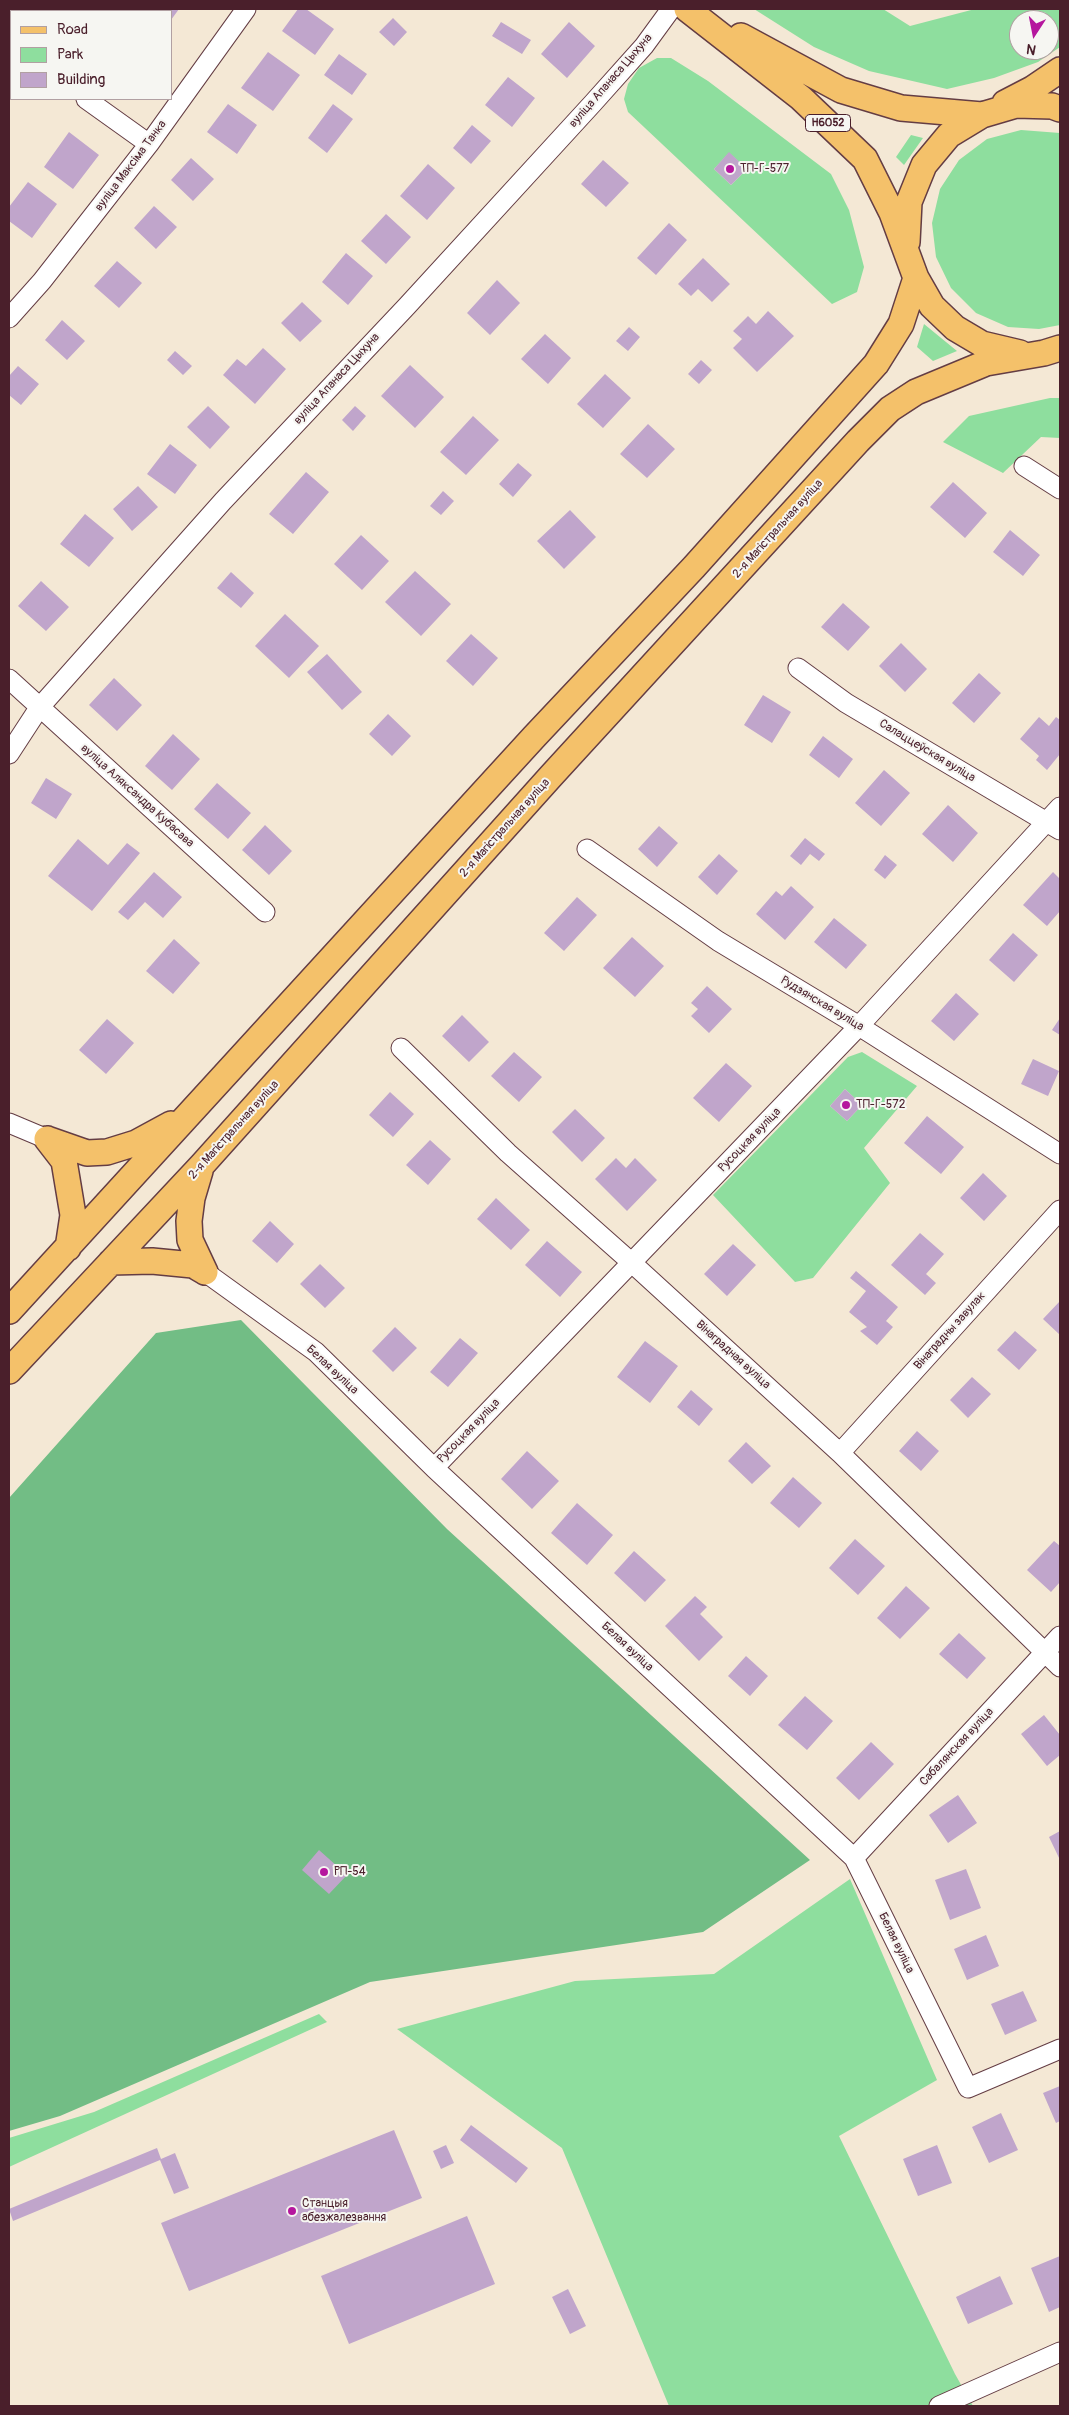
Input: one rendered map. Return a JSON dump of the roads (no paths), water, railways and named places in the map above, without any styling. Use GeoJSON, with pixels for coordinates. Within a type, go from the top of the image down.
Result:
{"type":"FeatureCollection","features":[{"type":"Feature","properties":{"kind":"main road","name":"Н6052"},"geometry":{"type":"LineString","coordinates":[[687,9],[801,98],[865,159],[892,213],[916,278],[932,306],[955,328],[982,344],[1013,353],[1055,351]]}},
{"type":"Feature","properties":{"kind":"main road","name":"Н6052"},"geometry":{"type":"LineString","coordinates":[[691,9],[841,90],[901,108],[982,114]]}},
{"type":"Feature","properties":{"kind":"main road"},"geometry":{"type":"LineString","coordinates":[[982,114],[1032,89],[1060,70]]}},
{"type":"Feature","properties":{"kind":"main road","name":"Н6052"},"geometry":{"type":"LineString","coordinates":[[916,278],[907,241],[909,202],[924,166],[948,136],[982,114],[1016,105],[1052,106],[1060,109]]}},
{"type":"Feature","properties":{"kind":"main road"},"geometry":{"type":"LineString","coordinates":[[9,1311],[534,737],[694,567],[876,364],[901,324],[916,278]]}},
{"type":"Feature","properties":{"kind":"main road","name":"2-я Магістральная вуліца"},"geometry":{"type":"LineString","coordinates":[[9,1371],[202,1165],[551,776],[858,441],[890,409],[916,392],[986,363],[1055,351]]}},
{"type":"Feature","properties":{"kind":"main road"},"geometry":{"type":"LineString","coordinates":[[48,1138],[87,1153],[107,1152],[136,1144],[189,1114]]}},
{"type":"Feature","properties":{"kind":"main road"},"geometry":{"type":"LineString","coordinates":[[48,1138],[64,1161],[73,1215],[68,1248]]}},
{"type":"Feature","properties":{"kind":"main road"},"geometry":{"type":"LineString","coordinates":[[202,1165],[192,1198],[189,1221],[190,1240],[205,1272]]}},
{"type":"Feature","properties":{"kind":"main road"},"geometry":{"type":"LineString","coordinates":[[111,1262],[152,1260],[193,1265],[205,1272]]}},
{"type":"Feature","properties":{"kind":"street","name":"вуліца Максіма Танка"},"geometry":{"type":"LineString","coordinates":[[9,318],[42,281],[149,144],[246,9]]}},
{"type":"Feature","properties":{"kind":"street","name":"вуліца Апанаса Цыхуна"},"geometry":{"type":"LineString","coordinates":[[9,754],[39,708],[223,500],[407,306],[594,103],[644,46],[671,9]]}},
{"type":"Feature","properties":{"kind":"street"},"geometry":{"type":"LineString","coordinates":[[87,100],[149,144]]}},
{"type":"Feature","properties":{"kind":"street"},"geometry":{"type":"LineString","coordinates":[[1024,466],[1060,489]]}},
{"type":"Feature","properties":{"kind":"street","name":"Салаццеўская вуліца"},"geometry":{"type":"LineString","coordinates":[[798,668],[846,703],[1053,826]]}},
{"type":"Feature","properties":{"kind":"street","name":"вуліца Аляксандра Кубасава"},"geometry":{"type":"LineString","coordinates":[[9,680],[265,912]]}},
{"type":"Feature","properties":{"kind":"street","name":"Русоцкая вуліца"},"geometry":{"type":"LineString","coordinates":[[434,1468],[1053,826],[1060,807]]}},
{"type":"Feature","properties":{"kind":"street","name":"Рудзянская вуліца"},"geometry":{"type":"LineString","coordinates":[[587,849],[718,941],[859,1026],[1060,1154]]}},
{"type":"Feature","properties":{"kind":"street","name":"Вінаградная вуліца"},"geometry":{"type":"LineString","coordinates":[[401,1048],[508,1153],[632,1263],[840,1453],[1060,1667]]}},
{"type":"Feature","properties":{"kind":"street"},"geometry":{"type":"LineString","coordinates":[[9,1123],[48,1138]]}},
{"type":"Feature","properties":{"kind":"street","name":"Вінаградны завулак"},"geometry":{"type":"LineString","coordinates":[[840,1453],[1060,1210]]}},
{"type":"Feature","properties":{"kind":"street","name":"Белая вуліца"},"geometry":{"type":"LineString","coordinates":[[205,1272],[316,1352],[434,1468],[854,1858],[968,2088],[1060,2049]]}},
{"type":"Feature","properties":{"kind":"street","name":"Сабалянская вуліца"},"geometry":{"type":"LineString","coordinates":[[854,1858],[1060,1636]]}},
{"type":"Feature","properties":{"kind":"street"},"geometry":{"type":"LineString","coordinates":[[939,2406],[1060,2352]]}},
{"type":"Feature","properties":{"kind":"place","name":"ТП-Г-577"},"geometry":{"type":"Point","coordinates":[730,169]}},
{"type":"Feature","properties":{"kind":"place","name":"ТП-Г-572"},"geometry":{"type":"Point","coordinates":[846,1105]}},
{"type":"Feature","properties":{"kind":"place","name":"РП-54"},"geometry":{"type":"Point","coordinates":[324,1872]}},
{"type":"Feature","properties":{"kind":"place","name":"Станцыя абезжалезвання"},"geometry":{"type":"Point","coordinates":[292,2211]}}]}
